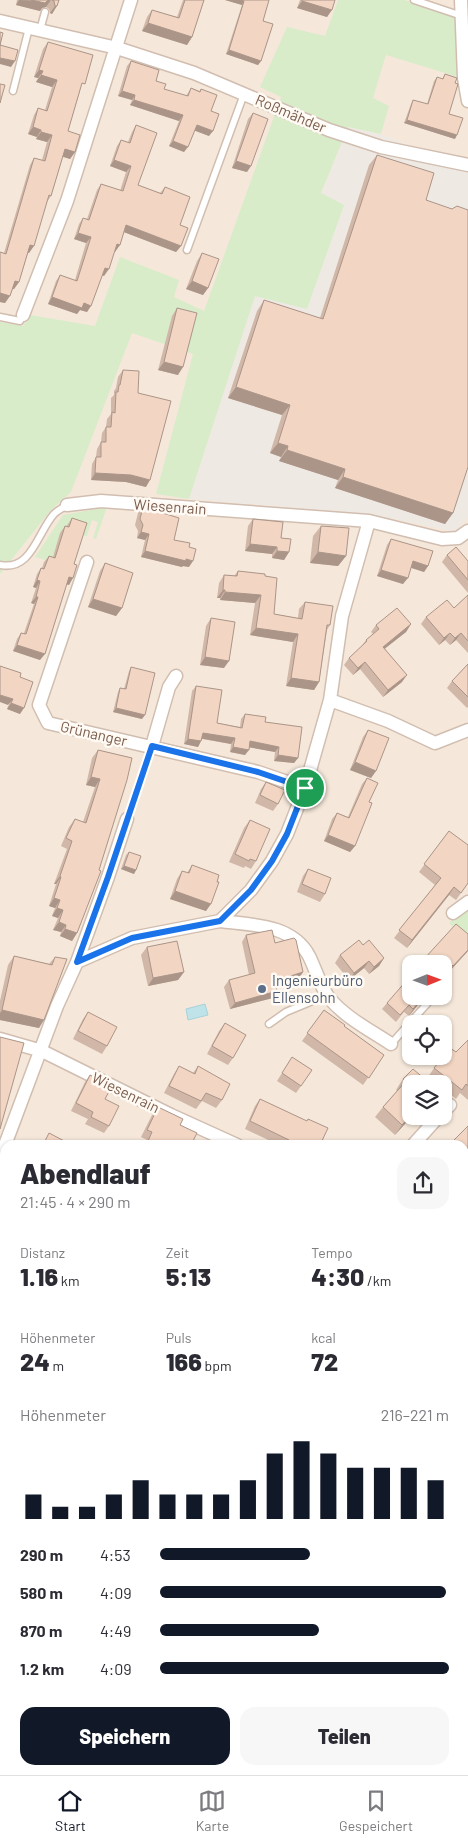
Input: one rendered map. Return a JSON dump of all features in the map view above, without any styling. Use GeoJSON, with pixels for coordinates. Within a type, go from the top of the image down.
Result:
{"type":"FeatureCollection","features":[{"type":"Feature","properties":{"kind":"street"},"geometry":{"type":"LineString","coordinates":[[23,315],[68,201],[131,0]]}},
{"type":"Feature","properties":{"kind":"street"},"geometry":{"type":"LineString","coordinates":[[461,0],[464,78],[468,101]]}},
{"type":"Feature","properties":{"kind":"street","name":"Roßmähder"},"geometry":{"type":"LineString","coordinates":[[0,21],[117,48],[194,73],[329,130],[381,147],[468,166]]}},
{"type":"Feature","properties":{"kind":"street","name":"Wiesenrain"},"geometry":{"type":"LineString","coordinates":[[67,505],[101,501],[369,520],[442,539],[458,538],[468,531]]}},
{"type":"Feature","properties":{"kind":"street"},"geometry":{"type":"LineString","coordinates":[[220,921],[251,890],[272,861],[287,834],[305,788],[330,700],[342,616],[369,520]]}},
{"type":"Feature","properties":{"kind":"street","name":"Grünanger"},"geometry":{"type":"LineString","coordinates":[[87,562],[39,705],[48,723],[258,772],[305,788]]}},
{"type":"Feature","properties":{"kind":"street"},"geometry":{"type":"LineString","coordinates":[[152,746],[169,687],[176,676]]}},
{"type":"Feature","properties":{"kind":"street"},"geometry":{"type":"LineString","coordinates":[[330,700],[388,721],[435,743],[468,730]]}},
{"type":"Feature","properties":{"kind":"street"},"geometry":{"type":"LineString","coordinates":[[7,1140],[42,1051],[57,1006],[77,962],[127,819]]}},
{"type":"Feature","properties":{"kind":"street"},"geometry":{"type":"LineString","coordinates":[[453,913],[468,902]]}},
{"type":"Feature","properties":{"kind":"street"},"geometry":{"type":"LineString","coordinates":[[77,962],[132,938],[220,921],[270,928],[295,938],[309,956],[327,995],[342,1013],[391,1044]]}},
{"type":"Feature","properties":{"kind":"street","name":"Wiesenrain"},"geometry":{"type":"LineString","coordinates":[[0,1039],[42,1051],[226,1140]]}},
{"type":"Feature","properties":{"kind":"street"},"geometry":{"type":"LineString","coordinates":[[417,1140],[431,1125]]}},
{"type":"Feature","properties":{"kind":"lane"},"geometry":{"type":"LineString","coordinates":[[414,0],[462,16]]}},
{"type":"Feature","properties":{"kind":"lane"},"geometry":{"type":"LineString","coordinates":[[12,91],[35,29],[45,12]]}},
{"type":"Feature","properties":{"kind":"lane"},"geometry":{"type":"LineString","coordinates":[[187,250],[244,94]]}},
{"type":"Feature","properties":{"kind":"lane"},"geometry":{"type":"LineString","coordinates":[[0,317],[20,322],[23,315]]}},
{"type":"Feature","properties":{"kind":"lane","name":"Wiesenrain"},"geometry":{"type":"LineString","coordinates":[[0,565],[17,565],[27,557],[54,514],[67,505]]}},
{"type":"Feature","properties":{"kind":"lane"},"geometry":{"type":"LineString","coordinates":[[269,1024],[286,1012],[327,995]]}},
{"type":"Feature","properties":{"kind":"lane"},"geometry":{"type":"LineString","coordinates":[[391,1044],[426,1005]]}},
{"type":"Feature","properties":{"kind":"path"},"geometry":{"type":"LineString","coordinates":[[127,819],[152,746]]}},
{"type":"Feature","properties":{"kind":"shaded area"},"geometry":{"type":"Polygon","coordinates":[[[0,0],[468,0],[468,1140],[0,1140],[0,0]]]}},
{"type":"Feature","properties":{"kind":"shaded area"},"geometry":{"type":"Polygon","coordinates":[[[348,127],[381,134],[468,170],[468,517],[455,532],[371,514],[189,499],[255,296],[307,308],[344,205],[321,194],[348,127]]]}},
{"type":"Feature","properties":{"kind":"green space"},"geometry":{"type":"Polygon","coordinates":[[[338,0],[404,0],[466,19],[465,0],[468,0],[468,80],[386,55],[373,98],[389,106],[381,134],[348,127],[321,193],[344,205],[307,309],[255,296],[189,499],[156,494],[193,354],[132,333],[71,492],[51,510],[0,574],[0,322],[23,326],[30,315],[95,326],[120,257],[179,280],[174,297],[204,311],[281,97],[260,87],[287,27],[325,36],[338,0]]]}},
{"type":"Feature","properties":{"kind":"green space"},"geometry":{"type":"Polygon","coordinates":[[[107,507],[96,539],[93,538],[98,522],[92,520],[87,536],[64,534],[52,559],[46,560],[35,557],[63,515],[107,507]]]}},
{"type":"Feature","properties":{"kind":"green space"},"geometry":{"type":"Polygon","coordinates":[[[468,908],[468,941],[449,923],[468,908]]]}},
{"type":"Feature","properties":{"kind":"water"},"geometry":{"type":"Polygon","coordinates":[[[205,1004],[208,1015],[188,1020],[186,1009],[205,1004]]]}},
{"type":"Feature","properties":{"kind":"building"},"geometry":{"type":"Polygon","coordinates":[[[31,0],[50,0],[45,3],[31,0]]]}},
{"type":"Feature","properties":{"kind":"building"},"geometry":{"type":"Polygon","coordinates":[[[52,0],[59,0],[57,6],[55,6],[52,0]]]}},
{"type":"Feature","properties":{"kind":"building"},"geometry":{"type":"Polygon","coordinates":[[[185,0],[204,0],[192,37],[148,23],[152,10],[179,18],[185,0]]]}},
{"type":"Feature","properties":{"kind":"building"},"geometry":{"type":"Polygon","coordinates":[[[240,0],[269,0],[263,21],[273,24],[261,61],[229,50],[244,1],[240,0]]]}},
{"type":"Feature","properties":{"kind":"building"},"geometry":{"type":"Polygon","coordinates":[[[302,0],[335,0],[332,10],[302,0]]]}},
{"type":"Feature","properties":{"kind":"building"},"geometry":{"type":"Polygon","coordinates":[[[0,32],[3,33],[0,45],[0,32]]]}},
{"type":"Feature","properties":{"kind":"building"},"geometry":{"type":"Polygon","coordinates":[[[48,42],[93,55],[85,84],[82,83],[68,131],[80,135],[75,152],[65,149],[34,246],[30,245],[19,282],[15,281],[10,296],[0,293],[0,252],[6,254],[34,158],[45,161],[52,135],[41,132],[41,130],[33,127],[38,108],[47,111],[57,80],[41,75],[43,71],[39,70],[48,42]]]}},
{"type":"Feature","properties":{"kind":"building"},"geometry":{"type":"Polygon","coordinates":[[[0,45],[18,50],[15,61],[0,58],[0,45]]]}},
{"type":"Feature","properties":{"kind":"building"},"geometry":{"type":"Polygon","coordinates":[[[131,61],[159,70],[156,81],[166,84],[164,89],[188,96],[191,88],[200,92],[201,89],[217,95],[211,111],[219,114],[213,131],[197,125],[188,147],[173,141],[183,115],[134,100],[135,95],[122,91],[131,61]]]}},
{"type":"Feature","properties":{"kind":"building"},"geometry":{"type":"Polygon","coordinates":[[[445,74],[457,78],[455,83],[458,84],[449,114],[463,118],[457,135],[407,120],[413,100],[428,104],[437,77],[443,79],[445,74]]]}},
{"type":"Feature","properties":{"kind":"building"},"geometry":{"type":"Polygon","coordinates":[[[0,84],[5,85],[0,103],[0,84]]]}},
{"type":"Feature","properties":{"kind":"building"},"geometry":{"type":"Polygon","coordinates":[[[253,113],[268,119],[251,166],[236,161],[253,113]]]}},
{"type":"Feature","properties":{"kind":"building"},"geometry":{"type":"Polygon","coordinates":[[[136,125],[157,133],[138,185],[162,194],[165,187],[190,197],[180,225],[188,228],[181,246],[126,225],[120,245],[117,244],[109,269],[105,268],[91,306],[84,303],[82,308],[52,297],[60,275],[77,281],[91,237],[78,233],[83,218],[89,220],[101,184],[123,191],[131,166],[114,160],[121,140],[130,143],[136,125]]]}},
{"type":"Feature","properties":{"kind":"building"},"geometry":{"type":"Polygon","coordinates":[[[377,155],[434,173],[426,200],[452,209],[457,206],[468,210],[468,467],[453,513],[343,477],[345,469],[287,450],[288,446],[278,443],[290,405],[236,387],[264,300],[323,319],[377,155]]]}},
{"type":"Feature","properties":{"kind":"building"},"geometry":{"type":"Polygon","coordinates":[[[202,253],[219,259],[208,288],[192,281],[202,253]]]}},
{"type":"Feature","properties":{"kind":"building"},"geometry":{"type":"Polygon","coordinates":[[[177,308],[197,313],[183,367],[164,362],[177,308]]]}},
{"type":"Feature","properties":{"kind":"building"},"geometry":{"type":"Polygon","coordinates":[[[123,370],[139,371],[138,393],[171,401],[150,480],[131,475],[95,473],[96,457],[101,457],[101,442],[106,442],[106,427],[111,427],[112,412],[115,413],[116,392],[118,392],[123,370]]]}},
{"type":"Feature","properties":{"kind":"building"},"geometry":{"type":"Polygon","coordinates":[[[143,507],[179,518],[174,540],[190,543],[189,547],[196,549],[193,561],[145,551],[149,534],[141,532],[143,525],[140,519],[143,507]]]}},
{"type":"Feature","properties":{"kind":"building"},"geometry":{"type":"Polygon","coordinates":[[[72,518],[87,523],[74,564],[77,565],[73,578],[69,577],[45,654],[17,645],[21,633],[26,634],[38,597],[36,597],[40,581],[37,580],[41,568],[44,569],[49,556],[55,558],[65,526],[69,527],[72,518]]]}},
{"type":"Feature","properties":{"kind":"building"},"geometry":{"type":"Polygon","coordinates":[[[253,519],[283,522],[281,538],[291,539],[289,552],[277,551],[277,547],[250,544],[253,519]]]}},
{"type":"Feature","properties":{"kind":"building"},"geometry":{"type":"Polygon","coordinates":[[[321,526],[349,528],[346,556],[318,552],[321,526]]]}},
{"type":"Feature","properties":{"kind":"building"},"geometry":{"type":"Polygon","coordinates":[[[391,539],[433,551],[428,566],[413,561],[408,578],[381,570],[391,539]]]}},
{"type":"Feature","properties":{"kind":"building"},"geometry":{"type":"Polygon","coordinates":[[[456,547],[468,561],[468,580],[447,555],[456,547]]]}},
{"type":"Feature","properties":{"kind":"building"},"geometry":{"type":"Polygon","coordinates":[[[105,563],[133,573],[122,608],[93,599],[105,563]]]}},
{"type":"Feature","properties":{"kind":"building"},"geometry":{"type":"Polygon","coordinates":[[[238,571],[265,574],[265,576],[277,578],[274,614],[302,619],[305,602],[333,606],[330,625],[327,625],[319,682],[291,678],[298,634],[256,628],[261,595],[225,592],[223,590],[224,575],[237,576],[238,571]]]}},
{"type":"Feature","properties":{"kind":"building"},"geometry":{"type":"Polygon","coordinates":[[[468,595],[468,641],[461,633],[455,638],[450,633],[444,638],[426,617],[447,600],[454,608],[468,595]]]}},
{"type":"Feature","properties":{"kind":"building"},"geometry":{"type":"Polygon","coordinates":[[[397,608],[411,624],[383,647],[407,675],[388,690],[365,662],[358,668],[349,658],[379,629],[376,625],[397,608]]]}},
{"type":"Feature","properties":{"kind":"building"},"geometry":{"type":"Polygon","coordinates":[[[211,618],[235,622],[229,661],[205,657],[211,618]]]}},
{"type":"Feature","properties":{"kind":"building"},"geometry":{"type":"Polygon","coordinates":[[[468,664],[468,697],[452,681],[468,664]]]}},
{"type":"Feature","properties":{"kind":"building"},"geometry":{"type":"Polygon","coordinates":[[[0,666],[21,673],[20,677],[33,682],[24,708],[11,703],[13,699],[0,695],[0,666]]]}},
{"type":"Feature","properties":{"kind":"building"},"geometry":{"type":"Polygon","coordinates":[[[131,667],[155,673],[145,715],[116,708],[120,688],[126,689],[131,667]]]}},
{"type":"Feature","properties":{"kind":"building"},"geometry":{"type":"Polygon","coordinates":[[[196,686],[222,690],[217,723],[242,728],[245,714],[266,717],[265,722],[302,727],[298,758],[278,755],[279,747],[250,741],[249,750],[233,747],[235,738],[203,733],[201,741],[188,739],[196,686]]]}},
{"type":"Feature","properties":{"kind":"building"},"geometry":{"type":"Polygon","coordinates":[[[368,730],[389,738],[376,771],[355,762],[368,730]]]}},
{"type":"Feature","properties":{"kind":"building"},"geometry":{"type":"Polygon","coordinates":[[[98,750],[132,758],[99,870],[101,871],[77,933],[65,929],[66,925],[59,922],[63,910],[57,908],[60,900],[54,898],[72,841],[66,838],[75,819],[86,823],[100,779],[91,777],[98,750]]]}},
{"type":"Feature","properties":{"kind":"building"},"geometry":{"type":"Polygon","coordinates":[[[367,778],[378,783],[369,802],[372,803],[355,846],[328,835],[337,813],[349,818],[367,778]]]}},
{"type":"Feature","properties":{"kind":"building"},"geometry":{"type":"Polygon","coordinates":[[[266,782],[285,790],[278,804],[260,795],[266,782]]]}},
{"type":"Feature","properties":{"kind":"building"},"geometry":{"type":"Polygon","coordinates":[[[250,820],[270,829],[256,861],[250,859],[249,861],[235,854],[250,820]]]}},
{"type":"Feature","properties":{"kind":"building"},"geometry":{"type":"Polygon","coordinates":[[[449,831],[468,845],[468,883],[461,893],[454,887],[412,940],[399,930],[441,878],[424,864],[449,831]]]}},
{"type":"Feature","properties":{"kind":"building"},"geometry":{"type":"Polygon","coordinates":[[[129,852],[141,856],[136,870],[124,866],[129,852]]]}},
{"type":"Feature","properties":{"kind":"building"},"geometry":{"type":"Polygon","coordinates":[[[192,865],[219,875],[217,882],[219,882],[211,904],[175,891],[182,871],[189,873],[192,865]]]}},
{"type":"Feature","properties":{"kind":"building"},"geometry":{"type":"Polygon","coordinates":[[[308,869],[331,878],[325,894],[302,884],[308,869]]]}},
{"type":"Feature","properties":{"kind":"building"},"geometry":{"type":"Polygon","coordinates":[[[456,924],[468,934],[468,950],[453,966],[452,955],[428,955],[456,924]]]}},
{"type":"Feature","properties":{"kind":"building"},"geometry":{"type":"Polygon","coordinates":[[[272,930],[275,943],[294,938],[296,940],[303,972],[275,981],[277,991],[235,1003],[229,980],[255,973],[246,935],[272,930]]]}},
{"type":"Feature","properties":{"kind":"building"},"geometry":{"type":"Polygon","coordinates":[[[359,940],[363,945],[369,940],[384,958],[374,967],[369,961],[354,973],[340,955],[359,940]]]}},
{"type":"Feature","properties":{"kind":"building"},"geometry":{"type":"Polygon","coordinates":[[[177,941],[184,972],[153,978],[147,947],[177,941]]]}},
{"type":"Feature","properties":{"kind":"building"},"geometry":{"type":"Polygon","coordinates":[[[14,956],[52,965],[55,957],[67,959],[44,1020],[2,1010],[14,956]]]}},
{"type":"Feature","properties":{"kind":"building"},"geometry":{"type":"Polygon","coordinates":[[[402,986],[402,1005],[409,1005],[400,1015],[387,1003],[402,986]]]}},
{"type":"Feature","properties":{"kind":"building"},"geometry":{"type":"Polygon","coordinates":[[[324,1010],[384,1055],[369,1078],[307,1033],[324,1010]]]}},
{"type":"Feature","properties":{"kind":"building"},"geometry":{"type":"Polygon","coordinates":[[[88,1012],[117,1027],[107,1046],[78,1031],[88,1012]]]}},
{"type":"Feature","properties":{"kind":"building"},"geometry":{"type":"Polygon","coordinates":[[[225,1023],[246,1035],[233,1058],[212,1046],[225,1023]]]}},
{"type":"Feature","properties":{"kind":"building"},"geometry":{"type":"Polygon","coordinates":[[[0,1037],[24,1043],[0,1129],[0,1037]]]}},
{"type":"Feature","properties":{"kind":"building"},"geometry":{"type":"Polygon","coordinates":[[[468,1040],[468,1086],[466,1084],[462,1090],[452,1082],[452,1075],[443,1075],[434,1068],[436,1065],[452,1065],[452,1049],[456,1052],[468,1040]]]}},
{"type":"Feature","properties":{"kind":"building"},"geometry":{"type":"Polygon","coordinates":[[[292,1057],[312,1070],[301,1086],[282,1073],[292,1057]]]}},
{"type":"Feature","properties":{"kind":"building"},"geometry":{"type":"Polygon","coordinates":[[[179,1066],[195,1074],[198,1066],[230,1084],[222,1100],[206,1093],[201,1101],[169,1086],[179,1066]]]}},
{"type":"Feature","properties":{"kind":"building"},"geometry":{"type":"Polygon","coordinates":[[[413,1069],[420,1075],[407,1075],[413,1069]]]}},
{"type":"Feature","properties":{"kind":"building"},"geometry":{"type":"Polygon","coordinates":[[[90,1075],[112,1086],[105,1099],[119,1106],[109,1126],[91,1117],[93,1112],[76,1103],[90,1075]]]}},
{"type":"Feature","properties":{"kind":"building"},"geometry":{"type":"Polygon","coordinates":[[[402,1086],[402,1125],[383,1107],[402,1086]]]}},
{"type":"Feature","properties":{"kind":"building"},"geometry":{"type":"Polygon","coordinates":[[[260,1099],[307,1121],[308,1119],[328,1128],[322,1140],[289,1140],[250,1121],[260,1099]]]}},
{"type":"Feature","properties":{"kind":"building"},"geometry":{"type":"Polygon","coordinates":[[[158,1107],[183,1119],[180,1125],[197,1133],[194,1140],[148,1140],[152,1132],[147,1130],[158,1107]]]}},
{"type":"Feature","properties":{"kind":"building"},"geometry":{"type":"Polygon","coordinates":[[[468,1126],[468,1140],[454,1140],[468,1126]]]}},
{"type":"Feature","properties":{"kind":"building"},"geometry":{"type":"Polygon","coordinates":[[[49,1133],[62,1140],[46,1140],[49,1133]]]}},
{"type":"Feature","properties":{"kind":"place","name":"Ingenieurbüro Ellensohn"},"geometry":{"type":"Point","coordinates":[262,989]}},
{"type":"Feature","properties":{"kind":"route"},"geometry":{"type":"LineString","coordinates":[[152,746],[258,772],[305,788],[287,834],[272,861],[251,890],[220,921],[132,938],[77,962],[152,746]]}}]}
